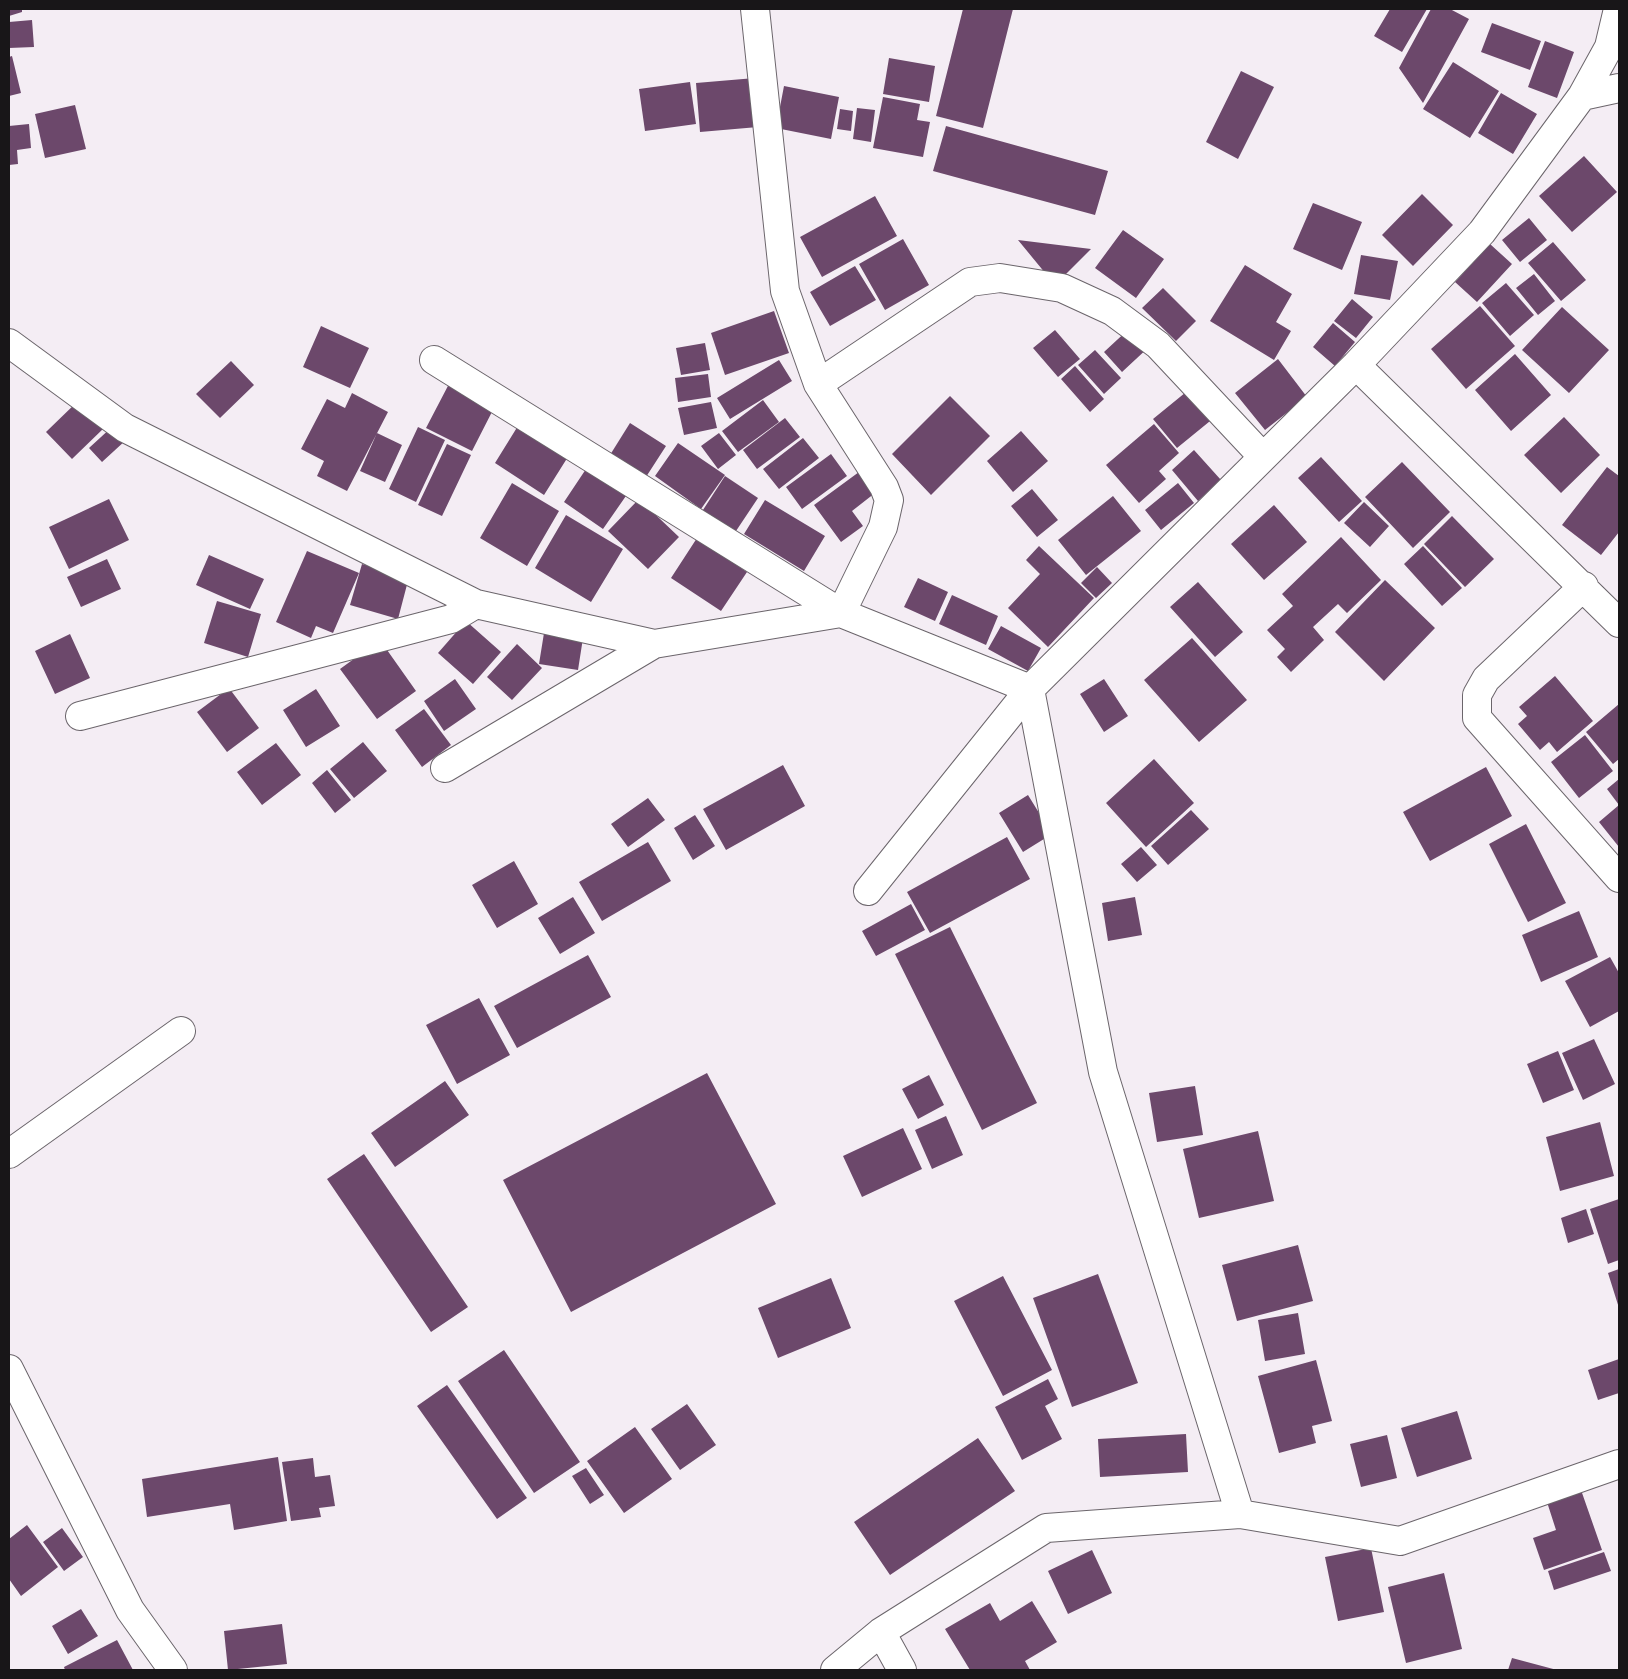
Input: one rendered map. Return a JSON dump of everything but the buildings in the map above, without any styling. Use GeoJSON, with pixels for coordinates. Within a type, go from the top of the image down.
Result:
{"type":"FeatureCollection","features":[{"type":"Feature","properties":{"kind":"street"},"geometry":{"type":"LineString","coordinates":[[755,9],[785,291],[818,384],[884,487],[889,500],[883,527],[841,613]]}},
{"type":"Feature","properties":{"kind":"street"},"geometry":{"type":"LineString","coordinates":[[868,891],[1030,689],[1356,365],[1482,232],[1582,96],[1609,48],[1618,9]]}},
{"type":"Feature","properties":{"kind":"street"},"geometry":{"type":"LineString","coordinates":[[1582,96],[1619,88]]}},
{"type":"Feature","properties":{"kind":"street"},"geometry":{"type":"LineString","coordinates":[[818,384],[970,282],[1000,278],[1062,288],[1112,311],[1158,346],[1263,457]]}},
{"type":"Feature","properties":{"kind":"street"},"geometry":{"type":"LineString","coordinates":[[9,343],[125,428],[476,604],[654,644]]}},
{"type":"Feature","properties":{"kind":"street"},"geometry":{"type":"LineString","coordinates":[[434,360],[841,613],[1030,689]]}},
{"type":"Feature","properties":{"kind":"street"},"geometry":{"type":"LineString","coordinates":[[1356,365],[1584,586],[1619,623]]}},
{"type":"Feature","properties":{"kind":"street"},"geometry":{"type":"LineString","coordinates":[[1584,586],[1486,679],[1478,695],[1477,718],[1619,878]]}},
{"type":"Feature","properties":{"kind":"street"},"geometry":{"type":"LineString","coordinates":[[80,716],[451,619],[476,604]]}},
{"type":"Feature","properties":{"kind":"street"},"geometry":{"type":"LineString","coordinates":[[445,768],[654,644],[841,613]]}},
{"type":"Feature","properties":{"kind":"street"},"geometry":{"type":"LineString","coordinates":[[1030,689],[1103,1072],[1240,1514]]}},
{"type":"Feature","properties":{"kind":"street"},"geometry":{"type":"LineString","coordinates":[[9,1154],[181,1031]]}},
{"type":"Feature","properties":{"kind":"street"},"geometry":{"type":"LineString","coordinates":[[9,1369],[130,1610],[173,1670]]}},
{"type":"Feature","properties":{"kind":"street"},"geometry":{"type":"LineString","coordinates":[[835,1670],[881,1632],[1046,1528],[1240,1514],[1400,1541],[1619,1464]]}},
{"type":"Feature","properties":{"kind":"street"},"geometry":{"type":"LineString","coordinates":[[881,1632],[902,1670]]}}]}
